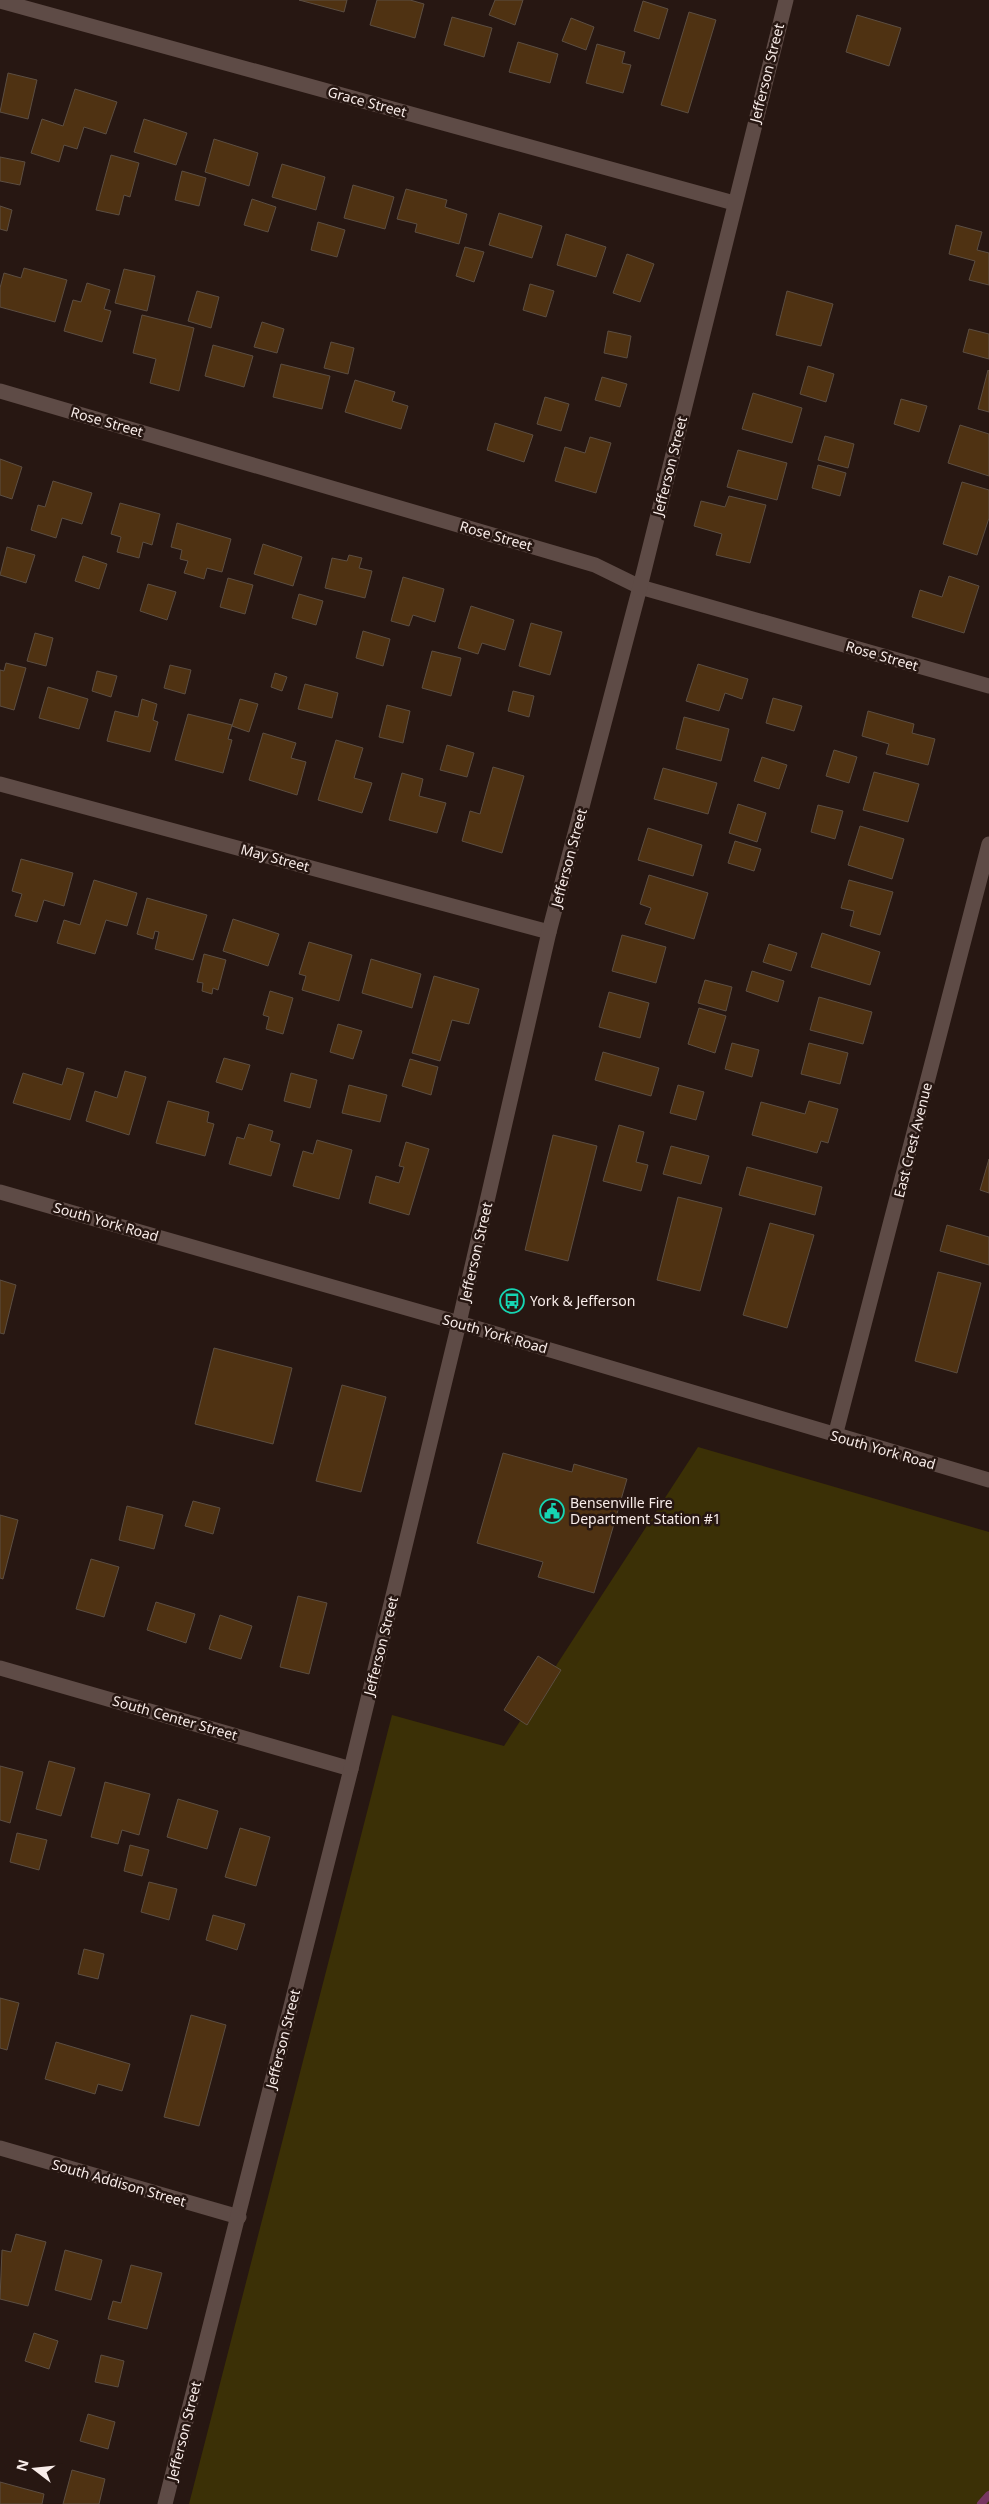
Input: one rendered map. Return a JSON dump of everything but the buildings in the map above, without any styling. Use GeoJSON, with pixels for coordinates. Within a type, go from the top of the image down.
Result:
{"type":"FeatureCollection","features":[{"type":"Feature","properties":{"kind":"street","name":"Jefferson Street"},"geometry":{"type":"LineString","coordinates":[[165,2504],[351,1769],[460,1324],[549,932],[640,587],[786,0]]}},
{"type":"Feature","properties":{"kind":"street","name":"Grace Street"},"geometry":{"type":"LineString","coordinates":[[0,1],[734,203]]}},
{"type":"Feature","properties":{"kind":"street","name":"Rose Street"},"geometry":{"type":"LineString","coordinates":[[0,391],[595,565],[640,587],[989,686]]}},
{"type":"Feature","properties":{"kind":"street","name":"May Street"},"geometry":{"type":"LineString","coordinates":[[0,784],[549,932]]}},
{"type":"Feature","properties":{"kind":"street","name":"East Crest Avenue"},"geometry":{"type":"LineString","coordinates":[[835,1436],[989,844]]}},
{"type":"Feature","properties":{"kind":"street","name":"South York Road"},"geometry":{"type":"LineString","coordinates":[[0,1192],[460,1324],[989,1480]]}},
{"type":"Feature","properties":{"kind":"street","name":"South Center Street"},"geometry":{"type":"LineString","coordinates":[[0,1668],[351,1769]]}},
{"type":"Feature","properties":{"kind":"street","name":"South Addison Street"},"geometry":{"type":"LineString","coordinates":[[0,2148],[239,2217]]}},
{"type":"Feature","properties":{"kind":"shaded area"},"geometry":{"type":"Polygon","coordinates":[[[698,1447],[989,1532],[989,2504],[189,2504],[392,1715],[504,1746],[698,1447]]]}},
{"type":"Feature","properties":{"kind":"waterway"},"geometry":{"type":"LineString","coordinates":[[981,2504],[989,2495]]}},
{"type":"Feature","properties":{"kind":"place","name":"York & Jefferson"},"geometry":{"type":"Point","coordinates":[512,1301]}},
{"type":"Feature","properties":{"kind":"place","name":"Bensenville Fire Department Station #1"},"geometry":{"type":"Point","coordinates":[552,1511]}}]}
